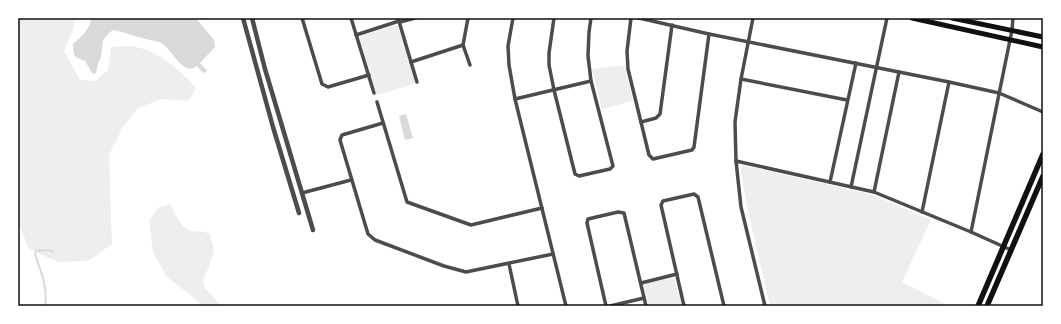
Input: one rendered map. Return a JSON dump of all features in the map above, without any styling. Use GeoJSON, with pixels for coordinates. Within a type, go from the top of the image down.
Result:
{"type":"FeatureCollection","features":[{"type":"Feature","properties":{"kind":"main road"},"geometry":{"type":"LineString","coordinates":[[912,18],[1043,47]]}},
{"type":"Feature","properties":{"kind":"main road"},"geometry":{"type":"LineString","coordinates":[[952,18],[1043,37]]}},
{"type":"Feature","properties":{"kind":"main road"},"geometry":{"type":"LineString","coordinates":[[978,306],[1043,154]]}},
{"type":"Feature","properties":{"kind":"main road"},"geometry":{"type":"LineString","coordinates":[[987,306],[1043,176]]}},
{"type":"Feature","properties":{"kind":"street"},"geometry":{"type":"LineString","coordinates":[[243,18],[273,127],[299,213]]}},
{"type":"Feature","properties":{"kind":"street"},"geometry":{"type":"LineString","coordinates":[[252,18],[265,69],[313,230]]}},
{"type":"Feature","properties":{"kind":"street"},"geometry":{"type":"LineString","coordinates":[[302,18],[322,84],[328,87],[368,74]]}},
{"type":"Feature","properties":{"kind":"street"},"geometry":{"type":"LineString","coordinates":[[350,18],[374,93]]}},
{"type":"Feature","properties":{"kind":"street"},"geometry":{"type":"LineString","coordinates":[[356,35],[399,20],[415,18]]}},
{"type":"Feature","properties":{"kind":"street"},"geometry":{"type":"LineString","coordinates":[[468,18],[463,45],[470,65]]}},
{"type":"Feature","properties":{"kind":"street"},"geometry":{"type":"LineString","coordinates":[[512,18],[508,46],[509,66],[515,99],[566,306]]}},
{"type":"Feature","properties":{"kind":"street"},"geometry":{"type":"LineString","coordinates":[[554,18],[549,53],[549,65],[575,174],[579,176],[610,169],[613,166],[591,81],[588,56],[591,18]]}},
{"type":"Feature","properties":{"kind":"street"},"geometry":{"type":"LineString","coordinates":[[631,18],[627,51],[628,70],[649,155],[653,159],[692,150],[694,146],[709,34]]}},
{"type":"Feature","properties":{"kind":"street"},"geometry":{"type":"LineString","coordinates":[[639,18],[709,34],[999,93],[1043,112]]}},
{"type":"Feature","properties":{"kind":"street"},"geometry":{"type":"LineString","coordinates":[[753,18],[741,79],[735,122],[736,161],[742,207],[765,306]]}},
{"type":"Feature","properties":{"kind":"street"},"geometry":{"type":"LineString","coordinates":[[851,187],[887,18]]}},
{"type":"Feature","properties":{"kind":"street"},"geometry":{"type":"LineString","coordinates":[[971,232],[1012,30],[1013,18]]}},
{"type":"Feature","properties":{"kind":"street"},"geometry":{"type":"LineString","coordinates":[[399,20],[417,82]]}},
{"type":"Feature","properties":{"kind":"street"},"geometry":{"type":"LineString","coordinates":[[641,122],[656,118],[660,114],[672,25]]}},
{"type":"Feature","properties":{"kind":"street"},"geometry":{"type":"LineString","coordinates":[[411,62],[463,45]]}},
{"type":"Feature","properties":{"kind":"street"},"geometry":{"type":"LineString","coordinates":[[830,182],[856,63]]}},
{"type":"Feature","properties":{"kind":"street"},"geometry":{"type":"LineString","coordinates":[[874,192],[899,72]]}},
{"type":"Feature","properties":{"kind":"street"},"geometry":{"type":"LineString","coordinates":[[741,79],[848,100]]}},
{"type":"Feature","properties":{"kind":"street"},"geometry":{"type":"LineString","coordinates":[[515,99],[591,81]]}},
{"type":"Feature","properties":{"kind":"street"},"geometry":{"type":"LineString","coordinates":[[922,212],[949,82]]}},
{"type":"Feature","properties":{"kind":"street"},"geometry":{"type":"LineString","coordinates":[[377,102],[382,123],[407,202],[471,225],[542,208]]}},
{"type":"Feature","properties":{"kind":"street"},"geometry":{"type":"LineString","coordinates":[[382,123],[342,135],[340,140],[368,234],[375,240],[444,266],[466,272],[553,254]]}},
{"type":"Feature","properties":{"kind":"street"},"geometry":{"type":"LineString","coordinates":[[736,161],[874,192],[1011,250]]}},
{"type":"Feature","properties":{"kind":"street"},"geometry":{"type":"LineString","coordinates":[[302,193],[352,180]]}},
{"type":"Feature","properties":{"kind":"street"},"geometry":{"type":"LineString","coordinates":[[684,306],[661,205],[663,201],[694,194],[698,197],[724,306]]}},
{"type":"Feature","properties":{"kind":"street"},"geometry":{"type":"LineString","coordinates":[[606,306],[587,224],[588,219],[618,212],[624,213],[646,306]]}},
{"type":"Feature","properties":{"kind":"street"},"geometry":{"type":"LineString","coordinates":[[509,264],[518,306]]}},
{"type":"Feature","properties":{"kind":"street"},"geometry":{"type":"LineString","coordinates":[[641,283],[677,274]]}},
{"type":"Feature","properties":{"kind":"street"},"geometry":{"type":"LineString","coordinates":[[610,306],[644,298]]}},
{"type":"Feature","properties":{"kind":"shaded area"},"geometry":{"type":"Polygon","coordinates":[[[18,18],[75,18],[73,30],[64,51],[80,80],[95,81],[108,70],[111,47],[130,46],[145,49],[161,57],[176,68],[196,88],[189,101],[162,99],[138,108],[123,127],[109,155],[112,244],[88,261],[58,262],[29,249],[18,222],[18,18]]]}},
{"type":"Feature","properties":{"kind":"shaded area"},"geometry":{"type":"Polygon","coordinates":[[[91,18],[196,18],[214,40],[215,47],[200,63],[207,71],[203,73],[197,66],[187,68],[182,65],[160,42],[113,30],[103,40],[101,57],[96,73],[94,74],[85,61],[75,56],[73,44],[87,29],[91,22],[91,18]]]}},
{"type":"Feature","properties":{"kind":"shaded area"},"geometry":{"type":"Polygon","coordinates":[[[395,25],[398,26],[416,83],[377,95],[360,39],[361,36],[395,25]]]}},
{"type":"Feature","properties":{"kind":"shaded area"},"geometry":{"type":"Polygon","coordinates":[[[625,65],[633,101],[602,109],[592,69],[625,65]]]}},
{"type":"Feature","properties":{"kind":"shaded area"},"geometry":{"type":"Polygon","coordinates":[[[406,114],[413,138],[405,140],[399,116],[406,114]]]}},
{"type":"Feature","properties":{"kind":"shaded area"},"geometry":{"type":"Polygon","coordinates":[[[742,165],[873,195],[931,220],[902,282],[945,304],[945,306],[770,306],[746,202],[741,172],[742,165]]]}},
{"type":"Feature","properties":{"kind":"shaded area"},"geometry":{"type":"Polygon","coordinates":[[[170,204],[184,227],[192,231],[210,234],[214,251],[203,279],[205,288],[221,306],[202,306],[192,296],[167,277],[153,252],[149,221],[158,208],[170,204]]]}},
{"type":"Feature","properties":{"kind":"shaded area"},"geometry":{"type":"Polygon","coordinates":[[[674,277],[682,306],[649,306],[643,284],[674,277]]]}},
{"type":"Feature","properties":{"kind":"waterway"},"geometry":{"type":"LineString","coordinates":[[45,306],[45,286],[35,254],[36,251],[53,251]]}}]}
